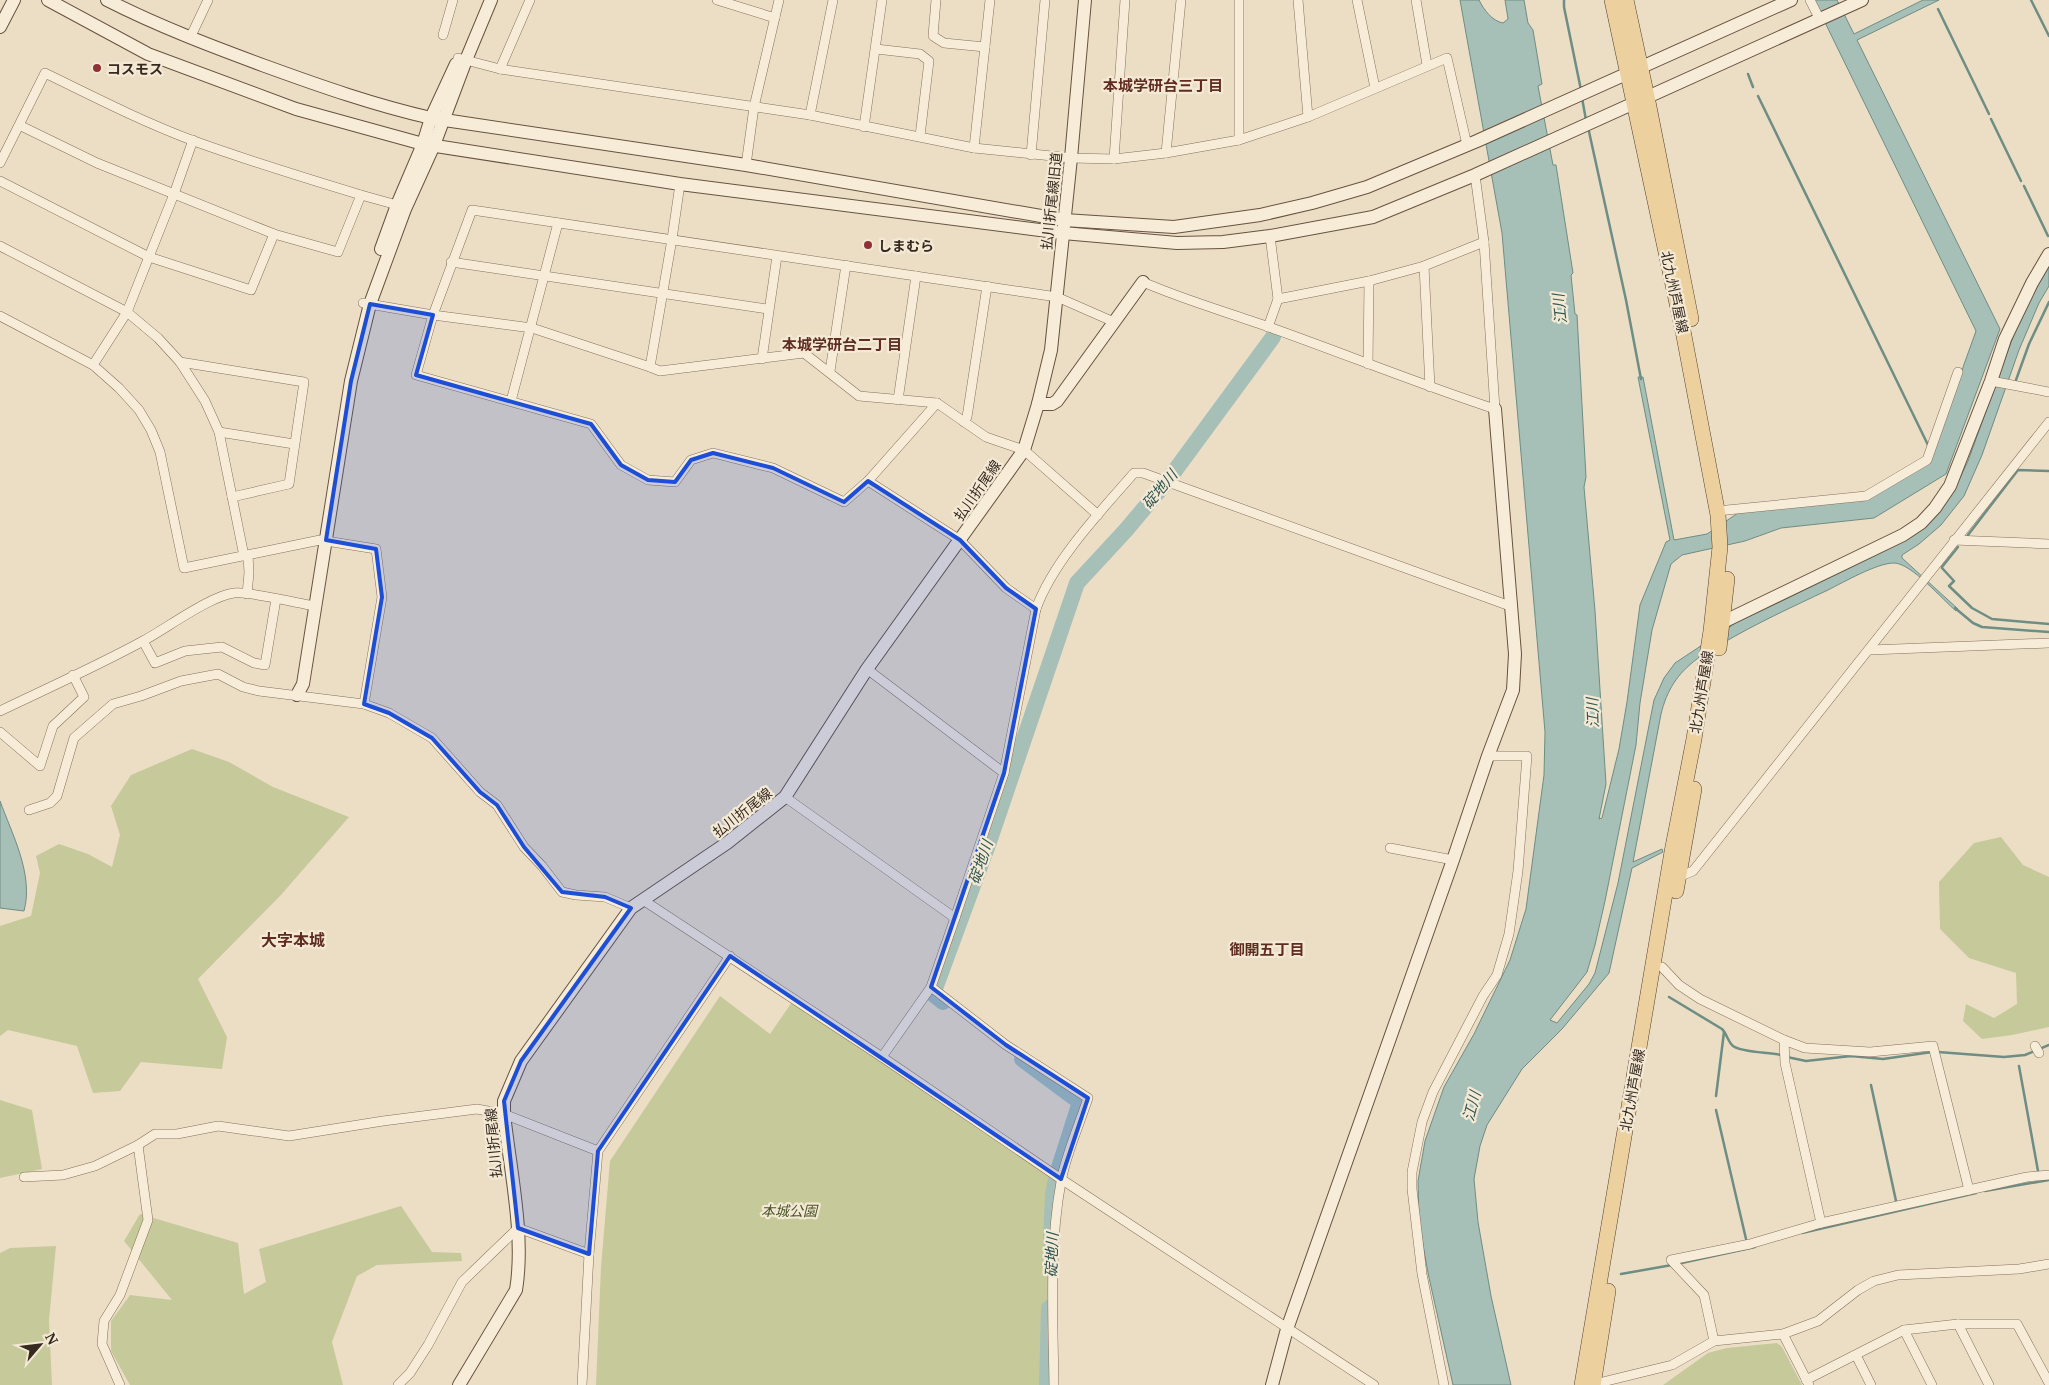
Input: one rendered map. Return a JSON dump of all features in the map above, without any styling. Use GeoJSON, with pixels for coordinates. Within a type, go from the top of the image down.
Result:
{"type":"FeatureCollection","features":[{"type":"Feature","properties":{"kind":"main road","name":"北九州芦屋線"},"geometry":{"type":"LineString","coordinates":[[1612,0],[1635,70]]}},
{"type":"Feature","properties":{"kind":"main road","name":"北九州芦屋線"},"geometry":{"type":"LineString","coordinates":[[1582,1385],[1717,626],[1725,547],[1722,512],[1635,70],[1626,0]]}},
{"type":"Feature","properties":{"kind":"main road","name":"北九州芦屋線"},"geometry":{"type":"LineString","coordinates":[[1593,1385],[1662,967],[1673,878]]}},
{"type":"Feature","properties":{"kind":"street"},"geometry":{"type":"LineString","coordinates":[[0,27],[14,0]]}},
{"type":"Feature","properties":{"kind":"street"},"geometry":{"type":"LineString","coordinates":[[48,0],[148,54],[296,109],[428,145],[680,184],[1063,226],[1177,243],[1223,242],[1270,236],[1373,217],[1479,174],[1862,0]]}},
{"type":"Feature","properties":{"kind":"street"},"geometry":{"type":"LineString","coordinates":[[108,0],[190,38],[318,85],[388,108],[437,119],[746,165],[1063,226],[1174,227],[1260,215],[1312,203],[1367,187],[1472,143],[1791,0]]}},
{"type":"Feature","properties":{"kind":"street"},"geometry":{"type":"LineString","coordinates":[[190,38],[208,0]]}},
{"type":"Feature","properties":{"kind":"street"},"geometry":{"type":"LineString","coordinates":[[443,35],[453,0]]}},
{"type":"Feature","properties":{"kind":"street"},"geometry":{"type":"LineString","coordinates":[[462,59],[482,0]]}},
{"type":"Feature","properties":{"kind":"street"},"geometry":{"type":"LineString","coordinates":[[297,695],[303,684],[344,379],[367,304],[405,209],[437,119],[462,59],[490,0]]}},
{"type":"Feature","properties":{"kind":"street"},"geometry":{"type":"LineString","coordinates":[[500,69],[530,0]]}},
{"type":"Feature","properties":{"kind":"street"},"geometry":{"type":"LineString","coordinates":[[717,0],[774,18]]}},
{"type":"Feature","properties":{"kind":"street"},"geometry":{"type":"LineString","coordinates":[[746,165],[754,107],[779,0]]}},
{"type":"Feature","properties":{"kind":"street"},"geometry":{"type":"LineString","coordinates":[[810,115],[833,0]]}},
{"type":"Feature","properties":{"kind":"street"},"geometry":{"type":"LineString","coordinates":[[864,127],[882,0]]}},
{"type":"Feature","properties":{"kind":"street"},"geometry":{"type":"LineString","coordinates":[[936,0],[933,36],[944,43],[985,47]]}},
{"type":"Feature","properties":{"kind":"street"},"geometry":{"type":"LineString","coordinates":[[974,148],[990,0]]}},
{"type":"Feature","properties":{"kind":"street"},"geometry":{"type":"LineString","coordinates":[[1030,155],[1045,0]]}},
{"type":"Feature","properties":{"kind":"street","name":"払川折尾線旧道"},"geometry":{"type":"LineString","coordinates":[[1038,404],[1051,350],[1085,0]]}},
{"type":"Feature","properties":{"kind":"street"},"geometry":{"type":"LineString","coordinates":[[1114,158],[1125,0]]}},
{"type":"Feature","properties":{"kind":"street"},"geometry":{"type":"LineString","coordinates":[[1166,152],[1181,0]]}},
{"type":"Feature","properties":{"kind":"street"},"geometry":{"type":"LineString","coordinates":[[1239,0],[1239,140]]}},
{"type":"Feature","properties":{"kind":"street"},"geometry":{"type":"LineString","coordinates":[[1298,0],[1308,117]]}},
{"type":"Feature","properties":{"kind":"street"},"geometry":{"type":"LineString","coordinates":[[1357,0],[1375,88]]}},
{"type":"Feature","properties":{"kind":"street"},"geometry":{"type":"LineString","coordinates":[[1416,0],[1427,66]]}},
{"type":"Feature","properties":{"kind":"street"},"geometry":{"type":"LineString","coordinates":[[1810,0],[1819,18]]}},
{"type":"Feature","properties":{"kind":"street"},"geometry":{"type":"LineString","coordinates":[[876,49],[920,54],[929,61],[920,136]]}},
{"type":"Feature","properties":{"kind":"street"},"geometry":{"type":"LineString","coordinates":[[462,59],[500,69],[810,115],[974,148],[1071,158],[1114,158],[1239,140],[1308,117],[1447,58],[1472,143]]}},
{"type":"Feature","properties":{"kind":"street"},"geometry":{"type":"LineString","coordinates":[[0,163],[45,73],[115,107],[193,140],[278,170],[397,205]]}},
{"type":"Feature","properties":{"kind":"street"},"geometry":{"type":"LineString","coordinates":[[18,125],[97,163],[274,234],[338,252],[361,195]]}},
{"type":"Feature","properties":{"kind":"street"},"geometry":{"type":"LineString","coordinates":[[93,365],[127,312],[174,194],[193,140]]}},
{"type":"Feature","properties":{"kind":"street"},"geometry":{"type":"LineString","coordinates":[[367,304],[373,270],[397,205],[428,145]]}},
{"type":"Feature","properties":{"kind":"street"},"geometry":{"type":"LineString","coordinates":[[1272,1385],[1288,1329],[1488,756],[1513,690],[1515,654],[1495,409],[1479,174]]}},
{"type":"Feature","properties":{"kind":"street"},"geometry":{"type":"LineString","coordinates":[[0,181],[149,257],[251,290],[274,234]]}},
{"type":"Feature","properties":{"kind":"street"},"geometry":{"type":"LineString","coordinates":[[650,367],[680,184]]}},
{"type":"Feature","properties":{"kind":"street"},"geometry":{"type":"LineString","coordinates":[[937,403],[868,481],[844,502],[773,468],[713,454],[691,460],[675,482],[648,480],[621,465],[591,424],[416,376],[433,315],[451,262],[472,210],[1057,297],[1114,322]]}},
{"type":"Feature","properties":{"kind":"street"},"geometry":{"type":"LineString","coordinates":[[511,401],[532,328],[558,223]]}},
{"type":"Feature","properties":{"kind":"street"},"geometry":{"type":"LineString","coordinates":[[1268,327],[1278,299],[1270,236]]}},
{"type":"Feature","properties":{"kind":"street"},"geometry":{"type":"LineString","coordinates":[[1278,299],[1369,281],[1424,266],[1484,242]]}},
{"type":"Feature","properties":{"kind":"street"},"geometry":{"type":"LineString","coordinates":[[0,246],[127,312],[158,338],[180,362],[205,401],[219,432],[250,573],[247,594]]}},
{"type":"Feature","properties":{"kind":"street"},"geometry":{"type":"LineString","coordinates":[[1717,626],[1903,536],[1935,508],[1950,486],[1992,381],[2005,339],[2049,254]]}},
{"type":"Feature","properties":{"kind":"street"},"geometry":{"type":"LineString","coordinates":[[762,358],[777,256]]}},
{"type":"Feature","properties":{"kind":"street"},"geometry":{"type":"LineString","coordinates":[[451,262],[768,309]]}},
{"type":"Feature","properties":{"kind":"street"},"geometry":{"type":"LineString","coordinates":[[830,371],[846,265]]}},
{"type":"Feature","properties":{"kind":"street"},"geometry":{"type":"LineString","coordinates":[[1424,266],[1430,387]]}},
{"type":"Feature","properties":{"kind":"street"},"geometry":{"type":"LineString","coordinates":[[898,400],[916,276]]}},
{"type":"Feature","properties":{"kind":"street"},"geometry":{"type":"LineString","coordinates":[[1368,364],[1369,281]]}},
{"type":"Feature","properties":{"kind":"street"},"geometry":{"type":"LineString","coordinates":[[1038,404],[1052,404],[1057,401],[1144,282],[1174,296],[1268,327],[1495,409]]}},
{"type":"Feature","properties":{"kind":"street"},"geometry":{"type":"LineString","coordinates":[[964,422],[967,417],[987,286]]}},
{"type":"Feature","properties":{"kind":"street"},"geometry":{"type":"LineString","coordinates":[[367,304],[532,328],[660,371],[804,353],[830,371],[859,396],[937,403],[986,437],[1024,450],[1098,515]]}},
{"type":"Feature","properties":{"kind":"street"},"geometry":{"type":"LineString","coordinates":[[0,316],[93,365],[120,388],[139,410],[151,430],[160,452],[184,568],[323,540],[376,549],[382,597],[364,704]]}},
{"type":"Feature","properties":{"kind":"street"},"geometry":{"type":"LineString","coordinates":[[180,362],[304,382],[289,484],[232,497]]}},
{"type":"Feature","properties":{"kind":"street"},"geometry":{"type":"LineString","coordinates":[[1722,512],[1866,496],[1927,460],[1958,372]]}},
{"type":"Feature","properties":{"kind":"street"},"geometry":{"type":"LineString","coordinates":[[1992,381],[2049,392]]}},
{"type":"Feature","properties":{"kind":"street","name":"払川折尾線"},"geometry":{"type":"LineString","coordinates":[[459,1385],[516,1290],[519,1273],[518,1228],[504,1101],[520,1061],[631,908],[727,844],[785,797],[867,669],[1024,450],[1038,404]]}},
{"type":"Feature","properties":{"kind":"street"},"geometry":{"type":"LineString","coordinates":[[1673,878],[1693,871],[2049,422]]}},
{"type":"Feature","properties":{"kind":"street"},"geometry":{"type":"LineString","coordinates":[[219,432],[294,444]]}},
{"type":"Feature","properties":{"kind":"street"},"geometry":{"type":"LineString","coordinates":[[882,1056],[931,986],[955,918],[1004,773],[1036,608],[1048,580],[1098,515],[1134,473],[1143,473],[1510,606]]}},
{"type":"Feature","properties":{"kind":"street"},"geometry":{"type":"LineString","coordinates":[[868,481],[960,540],[1006,588],[1036,608]]}},
{"type":"Feature","properties":{"kind":"street"},"geometry":{"type":"LineString","coordinates":[[297,695],[296,683],[309,605],[323,540]]}},
{"type":"Feature","properties":{"kind":"street"},"geometry":{"type":"LineString","coordinates":[[1954,540],[2049,544]]}},
{"type":"Feature","properties":{"kind":"street"},"geometry":{"type":"LineString","coordinates":[[0,711],[143,641],[198,608],[227,595],[236,592],[309,605]]}},
{"type":"Feature","properties":{"kind":"street"},"geometry":{"type":"LineString","coordinates":[[143,641],[154,663],[185,651],[222,647],[254,663],[265,665],[276,599]]}},
{"type":"Feature","properties":{"kind":"street"},"geometry":{"type":"LineString","coordinates":[[1870,650],[2049,643]]}},
{"type":"Feature","properties":{"kind":"street"},"geometry":{"type":"LineString","coordinates":[[867,669],[1004,773]]}},
{"type":"Feature","properties":{"kind":"street"},"geometry":{"type":"LineString","coordinates":[[29,810],[50,803],[57,796],[74,738],[113,704],[182,681],[218,674],[243,687],[260,692],[364,704],[389,713],[432,738],[480,792],[497,805],[524,847],[562,892],[605,897],[631,908]]}},
{"type":"Feature","properties":{"kind":"street"},"geometry":{"type":"LineString","coordinates":[[0,732],[40,766],[53,726],[84,698],[74,675]]}},
{"type":"Feature","properties":{"kind":"street"},"geometry":{"type":"LineString","coordinates":[[1444,1385],[1422,1274],[1412,1189],[1412,1172],[1422,1122],[1433,1092],[1483,996],[1497,975],[1510,934],[1518,871],[1528,756],[1488,756]]}},
{"type":"Feature","properties":{"kind":"street"},"geometry":{"type":"LineString","coordinates":[[785,797],[955,918]]}},
{"type":"Feature","properties":{"kind":"street"},"geometry":{"type":"LineString","coordinates":[[1390,848],[1453,860]]}},
{"type":"Feature","properties":{"kind":"street"},"geometry":{"type":"LineString","coordinates":[[643,900],[821,1018],[882,1056],[1061,1180],[1374,1385]]}},
{"type":"Feature","properties":{"kind":"street"},"geometry":{"type":"LineString","coordinates":[[582,1385],[589,1254],[598,1151],[730,956]]}},
{"type":"Feature","properties":{"kind":"street"},"geometry":{"type":"LineString","coordinates":[[1662,967],[1679,985],[1700,999],[1784,1040],[1805,1048],[1870,1052],[1934,1046],[1969,1190]]}},
{"type":"Feature","properties":{"kind":"street"},"geometry":{"type":"LineString","coordinates":[[931,986],[1006,1045],[1088,1098],[1061,1180],[1056,1216],[1054,1385]]}},
{"type":"Feature","properties":{"kind":"street"},"geometry":{"type":"LineString","coordinates":[[1784,1040],[1785,1062],[1821,1223]]}},
{"type":"Feature","properties":{"kind":"street"},"geometry":{"type":"LineString","coordinates":[[24,1177],[63,1175],[95,1166],[138,1146],[155,1134],[177,1134],[218,1126],[289,1136],[477,1109],[504,1114],[598,1151]]}},
{"type":"Feature","properties":{"kind":"street"},"geometry":{"type":"LineString","coordinates":[[120,1385],[102,1344],[103,1328],[104,1321],[120,1295],[148,1220],[138,1146]]}},
{"type":"Feature","properties":{"kind":"street"},"geometry":{"type":"LineString","coordinates":[[1714,1341],[1704,1295],[1671,1260],[1750,1244],[1821,1223],[2027,1177],[2049,1174]]}},
{"type":"Feature","properties":{"kind":"street"},"geometry":{"type":"LineString","coordinates":[[398,1385],[410,1372],[428,1345],[462,1282],[518,1228],[589,1254]]}},
{"type":"Feature","properties":{"kind":"street"},"geometry":{"type":"LineString","coordinates":[[1582,1385],[1593,1385],[1672,1365],[1714,1341],[1783,1334],[1818,1320],[1858,1290],[1874,1282],[1898,1275],[2018,1269],[2049,1264]]}},
{"type":"Feature","properties":{"kind":"street"},"geometry":{"type":"LineString","coordinates":[[1783,1334],[1808,1382],[1904,1330],[1958,1324],[2017,1324],[2049,1384]]}},
{"type":"Feature","properties":{"kind":"street"},"geometry":{"type":"LineString","coordinates":[[1958,1324],[1989,1385]]}},
{"type":"Feature","properties":{"kind":"street"},"geometry":{"type":"LineString","coordinates":[[1904,1330],[1932,1385]]}},
{"type":"Feature","properties":{"kind":"street"},"geometry":{"type":"LineString","coordinates":[[1856,1355],[1871,1385]]}},
{"type":"Feature","properties":{"kind":"highlighted area"},"geometry":{"type":"Polygon","coordinates":[[[370,304],[433,315],[416,375],[591,424],[621,465],[648,480],[675,482],[691,460],[713,453],[773,468],[844,502],[868,481],[960,540],[1006,588],[1036,609],[1004,773],[931,987],[1006,1045],[1088,1098],[1061,1179],[730,956],[598,1151],[589,1254],[518,1228],[504,1101],[521,1061],[631,908],[605,897],[562,892],[524,847],[497,805],[480,792],[432,738],[389,713],[364,704],[382,597],[376,549],[326,540],[351,381],[370,304]]]}},
{"type":"Feature","properties":{"kind":"green space"},"geometry":{"type":"Polygon","coordinates":[[[192,749],[229,762],[273,787],[349,817],[280,896],[198,979],[227,1037],[222,1069],[141,1062],[120,1091],[93,1093],[77,1046],[8,1030],[0,1036],[0,926],[31,916],[40,873],[36,856],[59,844],[88,854],[112,867],[120,835],[111,806],[131,775],[192,749]]]}},
{"type":"Feature","properties":{"kind":"green space"},"geometry":{"type":"Polygon","coordinates":[[[2001,837],[2023,865],[2049,877],[2049,1027],[1982,1039],[1963,1021],[1966,1004],[1994,1018],[2017,1004],[2016,973],[1969,958],[1940,929],[1939,882],[1974,843],[2001,837]]]}},
{"type":"Feature","properties":{"kind":"green space","name":"本城公園"},"geometry":{"type":"Polygon","coordinates":[[[720,996],[770,1034],[792,1002],[1054,1178],[1050,1198],[1046,1385],[596,1385],[601,1267],[610,1161],[720,996]]]}},
{"type":"Feature","properties":{"kind":"green space"},"geometry":{"type":"Polygon","coordinates":[[[0,1100],[32,1110],[42,1169],[0,1178],[0,1100]]]}},
{"type":"Feature","properties":{"kind":"green space"},"geometry":{"type":"Polygon","coordinates":[[[401,1206],[432,1252],[461,1253],[462,1261],[377,1265],[357,1276],[332,1342],[343,1385],[130,1385],[111,1351],[111,1321],[130,1295],[172,1300],[124,1241],[140,1214],[238,1243],[244,1294],[266,1282],[259,1249],[401,1206]]]}},
{"type":"Feature","properties":{"kind":"green space"},"geometry":{"type":"Polygon","coordinates":[[[56,1246],[49,1320],[52,1385],[0,1385],[0,1253],[10,1248],[56,1246]]]}},
{"type":"Feature","properties":{"kind":"green space"},"geometry":{"type":"Polygon","coordinates":[[[1777,1343],[1782,1347],[1802,1385],[1663,1385],[1708,1353],[1727,1348],[1777,1343]]]}},
{"type":"Feature","properties":{"kind":"water","name":"江川"},"geometry":{"type":"Polygon","coordinates":[[[1460,0],[1479,0],[1489,15],[1503,23],[1508,19],[1505,0],[1524,0],[1528,23],[1533,30],[1542,84],[1538,86],[1553,165],[1556,165],[1573,273],[1571,275],[1575,314],[1577,315],[1586,477],[1584,487],[1595,611],[1606,784],[1599,819],[1602,818],[1619,749],[1640,605],[1666,542],[1670,540],[1638,377],[1643,377],[1674,540],[1707,534],[1738,513],[1867,499],[1929,462],[1976,331],[1814,0],[1837,0],[1854,34],[1923,0],[1939,0],[1857,40],[2000,329],[1946,474],[1874,518],[1781,528],[1745,541],[1682,555],[1671,564],[1652,630],[1640,703],[1636,745],[1595,945],[1587,972],[1550,1020],[1557,1023],[1589,984],[1595,973],[1618,883],[1654,700],[1664,678],[1675,663],[1737,622],[1879,553],[1958,482],[1968,461],[2021,315],[2049,265],[2049,286],[2039,303],[2019,350],[1982,455],[1964,496],[1941,525],[1919,544],[1902,555],[1902,558],[1958,609],[1956,611],[1927,583],[1909,569],[1894,563],[1879,566],[1775,615],[1710,651],[1697,659],[1678,677],[1666,697],[1661,714],[1633,862],[1662,849],[1663,852],[1632,868],[1609,973],[1562,1029],[1522,1069],[1487,1125],[1480,1146],[1474,1179],[1478,1222],[1491,1296],[1511,1385],[1453,1385],[1428,1273],[1419,1222],[1418,1181],[1425,1141],[1444,1087],[1474,1034],[1510,960],[1526,909],[1544,775],[1545,732],[1502,233],[1460,0]]]}},
{"type":"Feature","properties":{"kind":"water"},"geometry":{"type":"Polygon","coordinates":[[[0,801],[16,841],[24,869],[26,897],[24,911],[0,908],[0,801]]]}},
{"type":"Feature","properties":{"kind":"waterway"},"geometry":{"type":"LineString","coordinates":[[1564,0],[1581,90]]}},
{"type":"Feature","properties":{"kind":"waterway"},"geometry":{"type":"LineString","coordinates":[[2031,0],[2049,36]]}},
{"type":"Feature","properties":{"kind":"waterway"},"geometry":{"type":"LineString","coordinates":[[1938,9],[1989,114]]}},
{"type":"Feature","properties":{"kind":"waterway"},"geometry":{"type":"LineString","coordinates":[[1748,74],[1753,87]]}},
{"type":"Feature","properties":{"kind":"waterway"},"geometry":{"type":"LineString","coordinates":[[1758,96],[1928,445]]}},
{"type":"Feature","properties":{"kind":"waterway"},"geometry":{"type":"LineString","coordinates":[[1582,98],[1586,120]]}},
{"type":"Feature","properties":{"kind":"waterway"},"geometry":{"type":"LineString","coordinates":[[1991,119],[2021,181]]}},
{"type":"Feature","properties":{"kind":"waterway"},"geometry":{"type":"LineString","coordinates":[[1588,127],[1626,300],[1641,379]]}},
{"type":"Feature","properties":{"kind":"waterway"},"geometry":{"type":"LineString","coordinates":[[2024,186],[2048,236]]}},
{"type":"Feature","properties":{"kind":"waterway"},"geometry":{"type":"LineString","coordinates":[[2016,380],[2029,344],[2049,302]]}},
{"type":"Feature","properties":{"kind":"waterway","name":"碇地川"},"geometry":{"type":"LineString","coordinates":[[943,1002],[933,994],[989,842],[1077,583],[1126,530],[1168,480],[1273,337]]}},
{"type":"Feature","properties":{"kind":"waterway"},"geometry":{"type":"LineString","coordinates":[[1968,535],[2018,470],[2049,471]]}},
{"type":"Feature","properties":{"kind":"waterway"},"geometry":{"type":"LineString","coordinates":[[1942,567],[1958,547]]}},
{"type":"Feature","properties":{"kind":"waterway"},"geometry":{"type":"LineString","coordinates":[[1942,568],[1954,581],[1949,586],[1972,608],[1992,619],[2049,624]]}},
{"type":"Feature","properties":{"kind":"waterway"},"geometry":{"type":"LineString","coordinates":[[1955,608],[1973,623],[1982,627],[2049,632]]}},
{"type":"Feature","properties":{"kind":"waterway"},"geometry":{"type":"LineString","coordinates":[[1669,997],[1722,1029],[1733,1046],[1743,1050],[1781,1055]]}},
{"type":"Feature","properties":{"kind":"waterway"},"geometry":{"type":"LineString","coordinates":[[1716,1096],[1724,1032]]}},
{"type":"Feature","properties":{"kind":"waterway"},"geometry":{"type":"LineString","coordinates":[[1938,1052],[2004,1057],[2025,1055],[2049,1045]]}},
{"type":"Feature","properties":{"kind":"waterway"},"geometry":{"type":"LineString","coordinates":[[1787,1057],[1806,1061],[1851,1056],[1883,1059],[1932,1052]]}},
{"type":"Feature","properties":{"kind":"waterway","name":"碇地川"},"geometry":{"type":"LineString","coordinates":[[1022,1059],[1080,1102],[1058,1171],[1053,1194],[1051,1243]]}},
{"type":"Feature","properties":{"kind":"waterway"},"geometry":{"type":"LineString","coordinates":[[2019,1066],[2038,1171]]}},
{"type":"Feature","properties":{"kind":"waterway"},"geometry":{"type":"LineString","coordinates":[[1871,1085],[1896,1201]]}},
{"type":"Feature","properties":{"kind":"waterway"},"geometry":{"type":"LineString","coordinates":[[1716,1110],[1746,1239]]}},
{"type":"Feature","properties":{"kind":"waterway"},"geometry":{"type":"LineString","coordinates":[[1985,1191],[2049,1180]]}},
{"type":"Feature","properties":{"kind":"waterway"},"geometry":{"type":"LineString","coordinates":[[1802,1233],[1976,1193]]}},
{"type":"Feature","properties":{"kind":"waterway"},"geometry":{"type":"LineString","coordinates":[[1677,1264],[1755,1247]]}},
{"type":"Feature","properties":{"kind":"waterway"},"geometry":{"type":"LineString","coordinates":[[1621,1274],[1672,1265]]}},
{"type":"Feature","properties":{"kind":"waterway","name":"碇地川"},"geometry":{"type":"LineString","coordinates":[[1047,1385],[1049,1308]]}},
{"type":"Feature","properties":{"kind":"place","name":"コスモス"},"geometry":{"type":"Point","coordinates":[97,68]}},
{"type":"Feature","properties":{"kind":"place","name":"しまむら"},"geometry":{"type":"Point","coordinates":[868,245]}},
{"type":"Feature","properties":{"kind":"district","name":"本城学研台三丁目"},"geometry":{"type":"Point","coordinates":[1163,85]}},
{"type":"Feature","properties":{"kind":"district","name":"本城学研台二丁目"},"geometry":{"type":"Point","coordinates":[842,344]}},
{"type":"Feature","properties":{"kind":"district","name":"大字本城"},"geometry":{"type":"Point","coordinates":[293,940]}},
{"type":"Feature","properties":{"kind":"district","name":"御開五丁目"},"geometry":{"type":"Point","coordinates":[1267,949]}}]}
